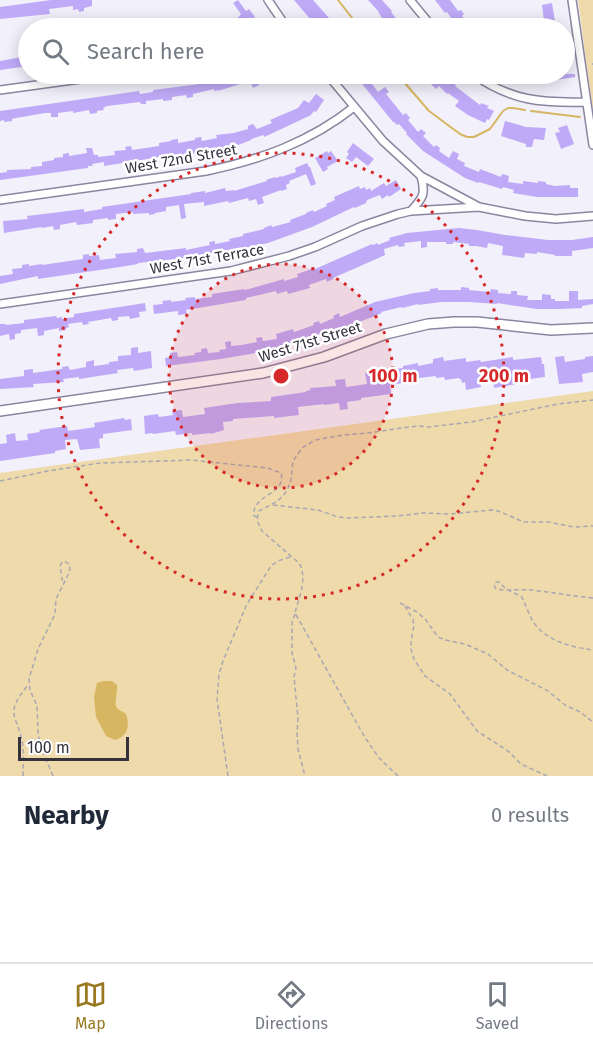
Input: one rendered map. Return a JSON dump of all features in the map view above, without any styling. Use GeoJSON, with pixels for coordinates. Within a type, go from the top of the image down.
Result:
{"type":"FeatureCollection","features":[{"type":"Feature","properties":{"kind":"street"},"geometry":{"type":"LineString","coordinates":[[268,0],[280,18]]}},
{"type":"Feature","properties":{"kind":"street"},"geometry":{"type":"LineString","coordinates":[[410,0],[425,18]]}},
{"type":"Feature","properties":{"kind":"street"},"geometry":{"type":"LineString","coordinates":[[572,0],[574,18]]}},
{"type":"Feature","properties":{"kind":"street"},"geometry":{"type":"LineString","coordinates":[[575,22],[593,145]]}},
{"type":"Feature","properties":{"kind":"street"},"geometry":{"type":"LineString","coordinates":[[0,90],[44,84]]}},
{"type":"Feature","properties":{"kind":"street"},"geometry":{"type":"LineString","coordinates":[[335,84],[383,141],[421,176],[479,207],[545,218],[593,215]]}},
{"type":"Feature","properties":{"kind":"street"},"geometry":{"type":"LineString","coordinates":[[490,84],[519,97],[554,103],[586,102]]}},
{"type":"Feature","properties":{"kind":"street","name":"West 72nd Street"},"geometry":{"type":"LineString","coordinates":[[0,200],[230,166],[272,154],[304,140],[354,108]]}},
{"type":"Feature","properties":{"kind":"street"},"geometry":{"type":"LineString","coordinates":[[411,211],[420,200],[424,188],[421,176]]}},
{"type":"Feature","properties":{"kind":"street","name":"West 71st Terrace"},"geometry":{"type":"LineString","coordinates":[[0,304],[231,271],[315,247],[369,223],[411,211],[479,207]]}},
{"type":"Feature","properties":{"kind":"street","name":"West 71st Street"},"geometry":{"type":"LineString","coordinates":[[0,411],[263,373],[324,357],[386,334],[428,324],[465,322],[551,330],[593,328]]}},
{"type":"Feature","properties":{"kind":"path"},"geometry":{"type":"LineString","coordinates":[[305,776],[298,749],[294,677],[296,668],[292,644],[292,622],[303,574],[299,563],[262,531],[257,517],[259,511],[278,501],[289,486],[293,460],[302,448],[315,440],[343,435],[471,422],[558,404],[593,400]]}},
{"type":"Feature","properties":{"kind":"path"},"geometry":{"type":"LineString","coordinates":[[0,481],[48,471],[100,464],[177,460],[268,468],[281,473],[281,483],[254,507],[254,516],[257,517]]}},
{"type":"Feature","properties":{"kind":"path"},"geometry":{"type":"LineString","coordinates":[[272,505],[318,510],[348,518],[492,510],[524,522],[548,522],[574,527],[593,526]]}},
{"type":"Feature","properties":{"kind":"path"},"geometry":{"type":"LineString","coordinates":[[228,776],[217,699],[221,668],[247,604],[271,566],[291,556]]}},
{"type":"Feature","properties":{"kind":"path"},"geometry":{"type":"LineString","coordinates":[[23,776],[23,747],[13,716],[14,710],[18,698],[29,684],[35,658],[55,614],[56,599],[63,584],[70,569],[66,562],[62,562],[60,566],[63,584]]}},
{"type":"Feature","properties":{"kind":"path"},"geometry":{"type":"LineString","coordinates":[[593,598],[556,592],[506,589],[522,597],[533,620],[548,636],[566,645],[593,650]]}},
{"type":"Feature","properties":{"kind":"path"},"geometry":{"type":"LineString","coordinates":[[400,603],[426,620],[438,637],[488,654],[507,670],[548,691],[565,705],[580,712],[593,722]]}},
{"type":"Feature","properties":{"kind":"path"},"geometry":{"type":"LineString","coordinates":[[405,606],[413,620],[411,642],[414,659],[425,676],[450,694],[477,732],[508,751],[521,764],[547,776]]}},
{"type":"Feature","properties":{"kind":"path"},"geometry":{"type":"LineString","coordinates":[[295,613],[364,736],[379,758],[398,776]]}},
{"type":"Feature","properties":{"kind":"path"},"geometry":{"type":"LineString","coordinates":[[29,684],[37,706],[40,744],[53,776]]}},
{"type":"Feature","properties":{"kind":"shaded area"},"geometry":{"type":"Polygon","coordinates":[[[578,0],[593,0],[593,111],[578,0]]]}},
{"type":"Feature","properties":{"kind":"shaded area"},"geometry":{"type":"Polygon","coordinates":[[[593,391],[593,776],[0,776],[0,473],[593,391]]]}},
{"type":"Feature","properties":{"kind":"shaded area"},"geometry":{"type":"Polygon","coordinates":[[[112,681],[117,685],[117,707],[126,714],[127,718],[128,726],[125,733],[115,740],[106,736],[96,717],[94,697],[97,683],[112,681]]]}},
{"type":"Feature","properties":{"kind":"building"},"geometry":{"type":"Polygon","coordinates":[[[51,0],[92,0],[92,6],[79,12],[78,9],[73,10],[73,6],[49,9],[50,14],[0,19],[0,7],[51,0]]]}},
{"type":"Feature","properties":{"kind":"building"},"geometry":{"type":"Polygon","coordinates":[[[238,0],[246,11],[249,9],[255,17],[238,18],[241,14],[233,3],[238,0]]]}},
{"type":"Feature","properties":{"kind":"building"},"geometry":{"type":"Polygon","coordinates":[[[294,0],[313,0],[329,18],[309,18],[294,0]]]}},
{"type":"Feature","properties":{"kind":"building"},"geometry":{"type":"Polygon","coordinates":[[[368,0],[382,0],[396,18],[382,18],[368,0]]]}},
{"type":"Feature","properties":{"kind":"building"},"geometry":{"type":"Polygon","coordinates":[[[435,0],[450,0],[458,11],[461,10],[464,18],[451,18],[447,12],[445,13],[435,0]]]}},
{"type":"Feature","properties":{"kind":"building"},"geometry":{"type":"Polygon","coordinates":[[[552,3],[554,18],[544,18],[542,5],[552,3]]]}},
{"type":"Feature","properties":{"kind":"building"},"geometry":{"type":"Polygon","coordinates":[[[18,58],[18,67],[0,70],[0,61],[18,58]]]}},
{"type":"Feature","properties":{"kind":"building"},"geometry":{"type":"Polygon","coordinates":[[[200,84],[240,84],[221,90],[214,91],[214,89],[193,94],[193,97],[187,98],[186,95],[172,97],[172,100],[146,101],[146,104],[140,102],[107,106],[97,113],[90,114],[89,110],[73,113],[73,111],[58,113],[58,117],[51,117],[51,113],[45,113],[16,118],[12,121],[0,121],[0,111],[139,91],[140,94],[153,92],[153,90],[200,84]]]}},
{"type":"Feature","properties":{"kind":"building"},"geometry":{"type":"Polygon","coordinates":[[[362,84],[372,84],[378,92],[385,87],[389,92],[386,94],[403,115],[406,113],[410,118],[408,120],[418,132],[421,129],[426,133],[423,136],[434,147],[436,145],[440,148],[439,151],[449,158],[453,151],[459,154],[457,159],[465,163],[464,166],[501,177],[502,174],[509,176],[508,182],[523,184],[523,181],[538,183],[538,181],[555,186],[570,185],[570,188],[578,188],[578,197],[537,197],[513,193],[514,190],[503,187],[502,189],[465,178],[423,151],[399,124],[393,122],[362,84]]]}},
{"type":"Feature","properties":{"kind":"building"},"geometry":{"type":"Polygon","coordinates":[[[431,84],[455,84],[480,105],[481,103],[489,106],[487,108],[494,111],[485,123],[455,106],[459,101],[439,86],[436,89],[431,84]]]}},
{"type":"Feature","properties":{"kind":"building"},"geometry":{"type":"Polygon","coordinates":[[[316,94],[324,100],[316,112],[314,111],[310,116],[264,137],[264,135],[251,139],[233,147],[104,166],[104,162],[92,164],[93,166],[88,166],[88,168],[0,180],[0,173],[7,172],[7,170],[42,166],[42,162],[63,157],[63,154],[69,153],[69,156],[87,153],[86,148],[92,148],[94,155],[98,157],[115,155],[114,151],[126,150],[125,147],[131,146],[132,150],[159,146],[159,143],[178,139],[178,143],[201,137],[202,141],[217,138],[216,135],[248,129],[248,126],[253,124],[257,129],[272,123],[270,120],[298,108],[304,100],[309,103],[316,94]]]}},
{"type":"Feature","properties":{"kind":"building"},"geometry":{"type":"Polygon","coordinates":[[[505,121],[526,127],[546,128],[544,140],[534,139],[532,147],[526,147],[526,144],[501,136],[505,121]]]}},
{"type":"Feature","properties":{"kind":"building"},"geometry":{"type":"Polygon","coordinates":[[[567,125],[574,144],[561,149],[555,133],[560,132],[558,128],[567,125]]]}},
{"type":"Feature","properties":{"kind":"building"},"geometry":{"type":"Polygon","coordinates":[[[353,143],[374,159],[368,166],[356,157],[352,162],[346,158],[353,143]]]}},
{"type":"Feature","properties":{"kind":"building"},"geometry":{"type":"Polygon","coordinates":[[[327,151],[328,153],[331,151],[338,161],[323,172],[315,158],[327,151]]]}},
{"type":"Feature","properties":{"kind":"building"},"geometry":{"type":"Polygon","coordinates":[[[307,163],[316,184],[311,186],[306,174],[289,181],[290,183],[286,185],[287,189],[262,197],[264,203],[258,205],[256,199],[249,201],[248,198],[204,206],[204,202],[184,204],[186,218],[181,219],[179,205],[166,207],[166,211],[149,215],[149,213],[133,214],[133,212],[116,214],[116,219],[93,220],[93,223],[77,225],[76,222],[60,225],[60,229],[54,230],[53,226],[4,233],[3,221],[84,209],[84,212],[102,209],[102,207],[205,191],[205,193],[225,188],[226,191],[234,191],[296,172],[295,168],[307,163]]]}},
{"type":"Feature","properties":{"kind":"building"},"geometry":{"type":"Polygon","coordinates":[[[396,180],[401,189],[389,197],[388,195],[382,199],[380,195],[312,227],[268,243],[213,255],[138,263],[38,279],[38,276],[0,284],[0,276],[13,274],[12,269],[22,268],[22,265],[42,265],[83,259],[83,255],[89,254],[89,256],[99,255],[100,260],[116,258],[115,254],[137,252],[137,249],[143,248],[145,253],[186,248],[186,250],[210,245],[209,242],[215,241],[215,244],[230,241],[229,239],[271,225],[272,227],[291,222],[290,220],[327,206],[326,204],[335,200],[334,197],[359,186],[360,189],[370,188],[371,191],[384,183],[386,186],[396,180]]]}},
{"type":"Feature","properties":{"kind":"building"},"geometry":{"type":"Polygon","coordinates":[[[459,228],[548,240],[593,237],[593,248],[572,251],[572,256],[555,256],[537,252],[537,254],[525,253],[524,258],[502,255],[503,246],[488,243],[487,248],[453,242],[453,244],[446,244],[446,242],[427,242],[427,247],[421,248],[421,241],[404,243],[405,246],[399,247],[398,245],[384,249],[385,255],[327,282],[326,279],[309,285],[310,288],[303,290],[288,294],[287,291],[277,294],[276,291],[246,298],[246,300],[186,310],[187,314],[178,315],[178,311],[154,314],[153,305],[163,304],[162,301],[212,297],[212,294],[245,290],[284,279],[284,281],[372,244],[378,243],[378,245],[390,240],[389,238],[407,233],[459,228]]]}},
{"type":"Feature","properties":{"kind":"building"},"geometry":{"type":"Polygon","coordinates":[[[461,287],[490,292],[491,289],[498,290],[498,293],[511,294],[511,291],[517,291],[517,295],[528,296],[527,300],[542,300],[542,294],[551,295],[551,299],[555,301],[569,301],[569,291],[578,291],[578,300],[593,299],[593,304],[582,306],[582,308],[537,309],[497,303],[418,304],[381,312],[347,327],[346,325],[332,331],[332,329],[317,337],[293,342],[280,349],[166,366],[165,358],[170,357],[170,353],[177,352],[178,357],[195,355],[194,353],[207,348],[208,353],[220,352],[219,350],[226,349],[225,342],[231,341],[231,346],[257,342],[256,338],[262,337],[263,341],[277,339],[276,334],[293,329],[294,332],[319,321],[320,324],[334,318],[333,316],[339,313],[340,317],[375,302],[430,291],[430,289],[461,290],[461,287]]]}},
{"type":"Feature","properties":{"kind":"building"},"geometry":{"type":"Polygon","coordinates":[[[145,303],[146,311],[139,312],[140,317],[130,319],[129,316],[118,317],[118,320],[112,321],[111,318],[83,325],[82,322],[68,324],[69,327],[66,330],[59,331],[59,328],[44,331],[44,335],[38,336],[37,328],[21,330],[21,333],[15,334],[15,339],[10,340],[9,334],[0,336],[0,324],[24,323],[24,320],[56,316],[62,319],[74,317],[74,314],[145,303]]]}},
{"type":"Feature","properties":{"kind":"building"},"geometry":{"type":"Polygon","coordinates":[[[138,347],[138,353],[151,351],[152,368],[134,371],[133,368],[117,370],[118,373],[63,379],[64,382],[33,384],[34,387],[0,389],[0,379],[24,376],[24,370],[33,369],[33,373],[68,366],[70,370],[86,367],[86,362],[94,360],[94,366],[109,364],[109,362],[118,361],[118,356],[131,355],[131,348],[138,347]]]}},
{"type":"Feature","properties":{"kind":"building"},"geometry":{"type":"Polygon","coordinates":[[[564,356],[565,362],[593,356],[593,372],[582,374],[583,382],[559,384],[555,357],[564,356]]]}},
{"type":"Feature","properties":{"kind":"building"},"geometry":{"type":"Polygon","coordinates":[[[443,357],[444,361],[466,358],[466,362],[480,360],[481,362],[513,357],[513,360],[541,357],[545,377],[494,388],[493,378],[480,380],[481,387],[466,390],[465,382],[462,383],[459,378],[445,380],[444,377],[436,378],[436,376],[410,379],[404,383],[390,385],[391,394],[347,402],[348,409],[340,410],[339,403],[298,407],[299,415],[233,419],[233,421],[223,422],[224,430],[211,434],[176,435],[175,431],[145,434],[144,416],[173,415],[172,411],[182,410],[183,417],[205,414],[204,408],[271,401],[271,397],[306,392],[311,390],[310,388],[336,386],[335,380],[345,379],[346,387],[367,384],[365,373],[403,368],[403,366],[418,363],[418,366],[433,363],[433,359],[443,357]]]}},
{"type":"Feature","properties":{"kind":"building"},"geometry":{"type":"Polygon","coordinates":[[[124,418],[125,420],[131,419],[132,430],[103,434],[103,438],[99,439],[100,448],[80,450],[77,439],[65,440],[66,449],[55,451],[55,453],[0,461],[0,444],[7,443],[6,435],[15,433],[16,441],[28,440],[27,434],[40,432],[39,430],[67,426],[68,431],[95,427],[94,423],[124,418]]]}},
{"type":"Feature","properties":{"kind":"waterway"},"geometry":{"type":"LineString","coordinates":[[338,0],[352,18]]}},
{"type":"Feature","properties":{"kind":"waterway"},"geometry":{"type":"LineString","coordinates":[[406,84],[429,111],[467,137],[474,137],[490,129],[503,111],[508,108],[525,110]]}},
{"type":"Feature","properties":{"kind":"waterway"},"geometry":{"type":"LineString","coordinates":[[531,111],[580,117]]}}]}
